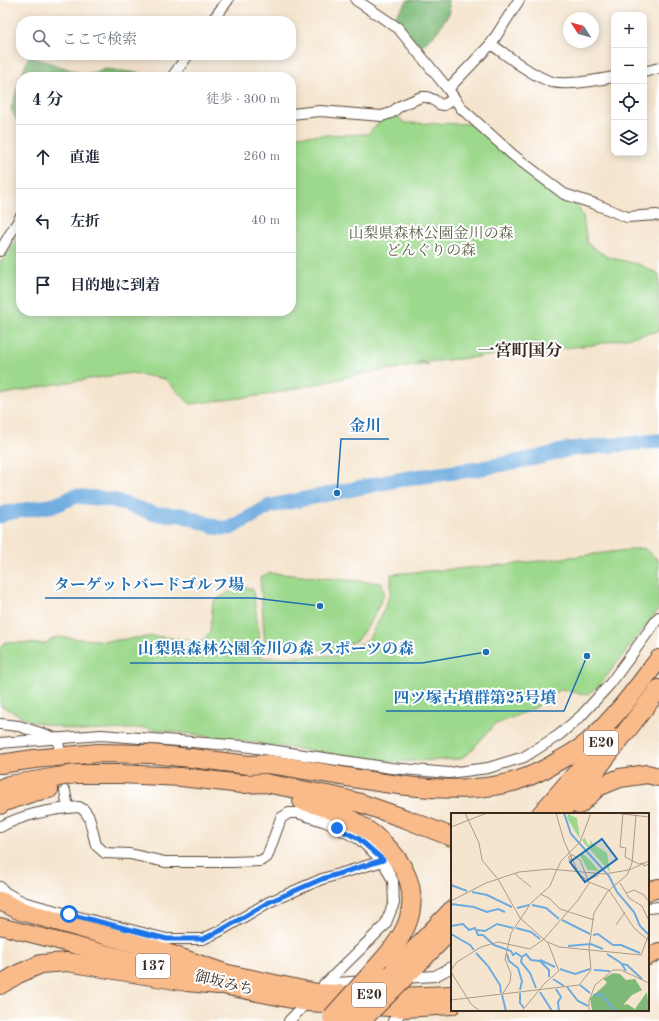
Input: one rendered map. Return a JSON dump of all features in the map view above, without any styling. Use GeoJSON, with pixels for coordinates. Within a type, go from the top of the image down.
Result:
{"type":"FeatureCollection","features":[{"type":"Feature","properties":{"kind":"highway"},"geometry":{"type":"LineString","coordinates":[[0,764],[98,753],[150,754],[248,765],[267,764],[407,786],[470,788],[494,786],[520,779],[544,770],[588,743],[623,705],[659,659]]}},
{"type":"Feature","properties":{"kind":"highway","name":"E20"},"geometry":{"type":"LineString","coordinates":[[542,813],[580,770],[659,670]]}},
{"type":"Feature","properties":{"kind":"highway","name":"E20"},"geometry":{"type":"LineString","coordinates":[[560,813],[590,778],[659,690]]}},
{"type":"Feature","properties":{"kind":"highway"},"geometry":{"type":"LineString","coordinates":[[0,780],[18,773],[85,765],[150,754]]}},
{"type":"Feature","properties":{"kind":"highway"},"geometry":{"type":"LineString","coordinates":[[248,765],[264,772],[336,788],[374,799],[451,828]]}},
{"type":"Feature","properties":{"kind":"highway"},"geometry":{"type":"LineString","coordinates":[[0,789],[9,785],[76,774],[120,774],[181,777],[242,784],[265,784],[333,796],[400,817],[451,838]]}},
{"type":"Feature","properties":{"kind":"highway"},"geometry":{"type":"LineString","coordinates":[[0,805],[4,802],[34,792],[90,782],[120,774]]}},
{"type":"Feature","properties":{"kind":"highway"},"geometry":{"type":"LineString","coordinates":[[570,813],[598,787],[620,778],[647,774],[659,777]]}},
{"type":"Feature","properties":{"kind":"highway"},"geometry":{"type":"LineString","coordinates":[[242,784],[263,794],[306,802],[344,815],[372,834],[395,855],[408,880],[411,892],[411,908],[392,972],[341,1020]]}},
{"type":"Feature","properties":{"kind":"highway"},"geometry":{"type":"LineString","coordinates":[[649,891],[659,888]]}},
{"type":"Feature","properties":{"kind":"highway"},"geometry":{"type":"LineString","coordinates":[[0,901],[24,907],[158,950],[222,980]]}},
{"type":"Feature","properties":{"kind":"highway"},"geometry":{"type":"LineString","coordinates":[[649,904],[659,901]]}},
{"type":"Feature","properties":{"kind":"highway","name":"E20"},"geometry":{"type":"LineString","coordinates":[[341,1020],[392,972],[451,911]]}},
{"type":"Feature","properties":{"kind":"highway","name":"御坂みち"},"geometry":{"type":"LineString","coordinates":[[0,915],[222,980]]}},
{"type":"Feature","properties":{"kind":"highway","name":"御坂みち"},"geometry":{"type":"LineString","coordinates":[[0,926],[186,974],[316,993],[405,1009],[451,1006]]}},
{"type":"Feature","properties":{"kind":"highway","name":"E20"},"geometry":{"type":"LineString","coordinates":[[392,972],[451,930]]}},
{"type":"Feature","properties":{"kind":"highway"},"geometry":{"type":"LineString","coordinates":[[649,945],[659,940]]}},
{"type":"Feature","properties":{"kind":"highway"},"geometry":{"type":"LineString","coordinates":[[649,956],[659,951]]}},
{"type":"Feature","properties":{"kind":"highway"},"geometry":{"type":"LineString","coordinates":[[0,985],[18,974],[41,964],[67,962],[187,982],[222,980]]}},
{"type":"Feature","properties":{"kind":"highway","name":"御坂みち"},"geometry":{"type":"LineString","coordinates":[[316,993],[396,996],[451,994]]}},
{"type":"Feature","properties":{"kind":"street"},"geometry":{"type":"LineString","coordinates":[[216,16],[228,0]]}},
{"type":"Feature","properties":{"kind":"street"},"geometry":{"type":"LineString","coordinates":[[356,0],[398,28],[451,94],[460,108],[513,155],[564,194],[595,204],[627,217],[659,216]]}},
{"type":"Feature","properties":{"kind":"street"},"geometry":{"type":"LineString","coordinates":[[296,113],[320,111],[382,116],[391,113],[400,106],[421,97],[430,98],[439,104],[444,105],[491,44],[520,0]]}},
{"type":"Feature","properties":{"kind":"street"},"geometry":{"type":"LineString","coordinates":[[491,44],[530,72],[552,82],[571,82],[611,77]]}},
{"type":"Feature","properties":{"kind":"street"},"geometry":{"type":"LineString","coordinates":[[176,72],[184,60]]}},
{"type":"Feature","properties":{"kind":"street"},"geometry":{"type":"LineString","coordinates":[[647,71],[659,68]]}},
{"type":"Feature","properties":{"kind":"street"},"geometry":{"type":"LineString","coordinates":[[0,251],[16,224]]}},
{"type":"Feature","properties":{"kind":"street"},"geometry":{"type":"LineString","coordinates":[[0,743],[59,743],[101,736],[243,746],[391,768],[449,773],[488,768],[524,757],[560,735],[581,716],[610,684],[659,617]]}},
{"type":"Feature","properties":{"kind":"street"},"geometry":{"type":"LineString","coordinates":[[0,724],[19,726],[59,743]]}},
{"type":"Feature","properties":{"kind":"street"},"geometry":{"type":"LineString","coordinates":[[65,792],[68,808]]}},
{"type":"Feature","properties":{"kind":"street"},"geometry":{"type":"LineString","coordinates":[[0,827],[12,820],[37,812],[79,807],[84,810],[89,817],[96,845],[105,853],[130,854],[165,862],[260,861],[267,857],[281,818],[288,813],[298,813],[326,822],[359,839],[383,860],[393,881],[394,903],[385,925],[289,1021]]}},
{"type":"Feature","properties":{"kind":"street"},"geometry":{"type":"LineString","coordinates":[[0,887],[6,893],[23,902],[24,907],[83,918],[167,939],[203,939],[220,931],[269,902],[302,887],[322,879],[383,860]]}},
{"type":"Feature","properties":{"kind":"street"},"geometry":{"type":"LineString","coordinates":[[649,908],[659,907]]}},
{"type":"Feature","properties":{"kind":"street"},"geometry":{"type":"LineString","coordinates":[[316,993],[435,976],[451,968]]}},
{"type":"Feature","properties":{"kind":"street"},"geometry":{"type":"LineString","coordinates":[[393,1021],[405,1009]]}},
{"type":"Feature","properties":{"kind":"green space"},"geometry":{"type":"Polygon","coordinates":[[[408,0],[448,0],[450,12],[437,32],[419,49],[396,22],[396,15],[408,0]]]}},
{"type":"Feature","properties":{"kind":"green space"},"geometry":{"type":"Polygon","coordinates":[[[27,60],[41,60],[77,72],[23,72],[27,60]]]}},
{"type":"Feature","properties":{"kind":"green space"},"geometry":{"type":"Polygon","coordinates":[[[106,69],[131,72],[96,72],[106,69]]]}},
{"type":"Feature","properties":{"kind":"green space"},"geometry":{"type":"Polygon","coordinates":[[[16,93],[16,119],[11,109],[16,93]]]}},
{"type":"Feature","properties":{"kind":"green space","name":"山梨県森林公園金川の森 どんぐりの森"},"geometry":{"type":"Polygon","coordinates":[[[386,115],[398,116],[404,123],[473,124],[523,167],[576,203],[583,216],[587,243],[607,257],[638,264],[659,274],[659,331],[593,345],[418,362],[430,364],[371,372],[266,395],[190,404],[165,379],[131,373],[55,384],[0,395],[0,262],[4,259],[16,240],[16,316],[296,316],[296,136],[368,134],[386,115]]]}},
{"type":"Feature","properties":{"kind":"green space"},"geometry":{"type":"Polygon","coordinates":[[[644,548],[659,561],[659,609],[599,686],[586,695],[561,689],[535,708],[494,725],[470,752],[460,759],[391,762],[147,728],[79,731],[30,721],[0,705],[0,648],[5,642],[44,644],[56,637],[110,641],[153,636],[201,642],[210,632],[213,602],[241,585],[253,590],[262,658],[339,655],[368,640],[391,593],[391,574],[505,565],[644,548]]]}},
{"type":"Feature","properties":{"kind":"green space"},"geometry":{"type":"Polygon","coordinates":[[[269,573],[382,583],[384,594],[373,618],[357,640],[338,650],[265,647],[260,577],[269,573]]]}},
{"type":"Feature","properties":{"kind":"waterway"},"geometry":{"type":"LineString","coordinates":[[0,516],[6,513],[55,505],[76,496],[113,500],[155,514],[182,515],[219,528],[230,528],[270,506],[402,479],[477,469],[540,457],[569,449],[659,441]]}},
{"type":"Feature","properties":{"kind":"place","name":"金川"},"geometry":{"type":"Point","coordinates":[337,493]}},
{"type":"Feature","properties":{"kind":"place","name":"ターゲットバードゴルフ場"},"geometry":{"type":"Point","coordinates":[320,606]}},
{"type":"Feature","properties":{"kind":"place","name":"山梨県森林公園金川の森 スポーツの森"},"geometry":{"type":"Point","coordinates":[486,652]}},
{"type":"Feature","properties":{"kind":"place","name":"四ツ塚古墳群第25号墳"},"geometry":{"type":"Point","coordinates":[587,656]}},
{"type":"Feature","properties":{"kind":"district","name":"一宮町国分"},"geometry":{"type":"Point","coordinates":[520,351]}},
{"type":"Feature","properties":{"kind":"route"},"geometry":{"type":"LineString","coordinates":[[69,914],[167,939],[203,939],[220,931],[269,902],[322,879],[383,860],[359,839],[337,828]]}}]}
